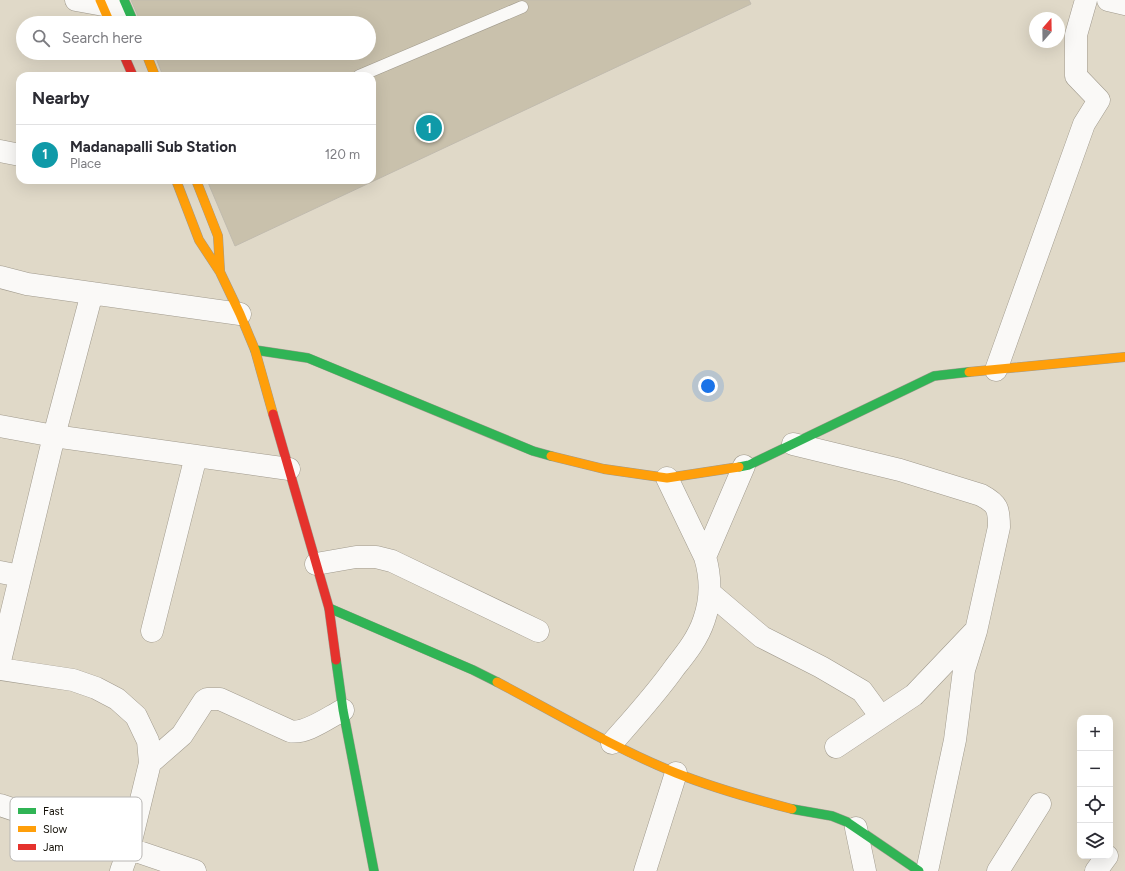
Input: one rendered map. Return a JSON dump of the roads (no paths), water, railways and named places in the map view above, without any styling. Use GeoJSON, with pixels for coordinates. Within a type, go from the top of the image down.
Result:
{"type":"FeatureCollection","features":[{"type":"Feature","properties":{"kind":"street"},"geometry":{"type":"LineString","coordinates":[[76,0],[104,10],[129,11]]}},
{"type":"Feature","properties":{"kind":"street"},"geometry":{"type":"LineString","coordinates":[[996,370],[1084,124],[1099,100],[1076,76],[1076,35],[1086,0]]}},
{"type":"Feature","properties":{"kind":"street"},"geometry":{"type":"LineString","coordinates":[[1108,0],[1125,4]]}},
{"type":"Feature","properties":{"kind":"street"},"geometry":{"type":"LineString","coordinates":[[126,60],[131,72]]}},
{"type":"Feature","properties":{"kind":"street"},"geometry":{"type":"LineString","coordinates":[[149,60],[153,72]]}},
{"type":"Feature","properties":{"kind":"street"},"geometry":{"type":"LineString","coordinates":[[0,151],[16,154]]}},
{"type":"Feature","properties":{"kind":"street"},"geometry":{"type":"LineString","coordinates":[[180,184],[199,240],[220,272],[255,350],[329,608],[343,710],[377,870]]}},
{"type":"Feature","properties":{"kind":"street"},"geometry":{"type":"LineString","coordinates":[[182,184],[218,236],[220,272]]}},
{"type":"Feature","properties":{"kind":"street"},"geometry":{"type":"LineString","coordinates":[[0,277],[27,284],[240,314]]}},
{"type":"Feature","properties":{"kind":"street"},"geometry":{"type":"LineString","coordinates":[[0,661],[10,574],[54,436],[92,293]]}},
{"type":"Feature","properties":{"kind":"street"},"geometry":{"type":"LineString","coordinates":[[255,350],[308,358],[533,451],[604,469],[667,478],[750,465],[934,376],[1125,357]]}},
{"type":"Feature","properties":{"kind":"street"},"geometry":{"type":"LineString","coordinates":[[0,426],[54,436],[289,469]]}},
{"type":"Feature","properties":{"kind":"street"},"geometry":{"type":"LineString","coordinates":[[793,444],[900,470],[981,496],[992,501],[999,511],[999,527],[976,631],[964,670],[955,740],[927,871]]}},
{"type":"Feature","properties":{"kind":"street"},"geometry":{"type":"LineString","coordinates":[[152,631],[196,456]]}},
{"type":"Feature","properties":{"kind":"street"},"geometry":{"type":"LineString","coordinates":[[705,557],[744,466]]}},
{"type":"Feature","properties":{"kind":"street"},"geometry":{"type":"LineString","coordinates":[[612,743],[661,686],[694,642],[705,619],[710,593],[708,568],[705,557],[667,478]]}},
{"type":"Feature","properties":{"kind":"street"},"geometry":{"type":"LineString","coordinates":[[316,564],[356,557],[376,557],[392,561],[538,631]]}},
{"type":"Feature","properties":{"kind":"street"},"geometry":{"type":"LineString","coordinates":[[710,593],[762,636],[862,690],[881,717]]}},
{"type":"Feature","properties":{"kind":"street"},"geometry":{"type":"LineString","coordinates":[[329,608],[472,670],[612,743],[676,773],[732,793],[800,811],[832,816],[856,828],[919,871]]}},
{"type":"Feature","properties":{"kind":"street"},"geometry":{"type":"LineString","coordinates":[[836,747],[914,695],[976,631]]}},
{"type":"Feature","properties":{"kind":"street"},"geometry":{"type":"LineString","coordinates":[[0,669],[73,680],[96,688],[117,699],[136,716],[148,741],[150,764],[142,797]]}},
{"type":"Feature","properties":{"kind":"street"},"geometry":{"type":"LineString","coordinates":[[150,764],[182,735],[204,701],[207,699],[220,699],[295,732],[303,731],[343,710]]}},
{"type":"Feature","properties":{"kind":"street"},"geometry":{"type":"LineString","coordinates":[[645,871],[676,773]]}},
{"type":"Feature","properties":{"kind":"street"},"geometry":{"type":"LineString","coordinates":[[998,871],[1040,804]]}},
{"type":"Feature","properties":{"kind":"street"},"geometry":{"type":"LineString","coordinates":[[0,805],[10,808]]}},
{"type":"Feature","properties":{"kind":"street"},"geometry":{"type":"LineString","coordinates":[[856,828],[866,871]]}},
{"type":"Feature","properties":{"kind":"street"},"geometry":{"type":"LineString","coordinates":[[142,853],[195,871]]}},
{"type":"Feature","properties":{"kind":"street"},"geometry":{"type":"LineString","coordinates":[[1096,871],[1104,859]]}},
{"type":"Feature","properties":{"kind":"street"},"geometry":{"type":"LineString","coordinates":[[121,871],[125,861]]}},
{"type":"Feature","properties":{"kind":"lane"},"geometry":{"type":"LineString","coordinates":[[368,72],[522,7]]}},
{"type":"Feature","properties":{"kind":"place","name":"Madanapalli Sub Station"},"geometry":{"type":"Point","coordinates":[429,128]}}]}
